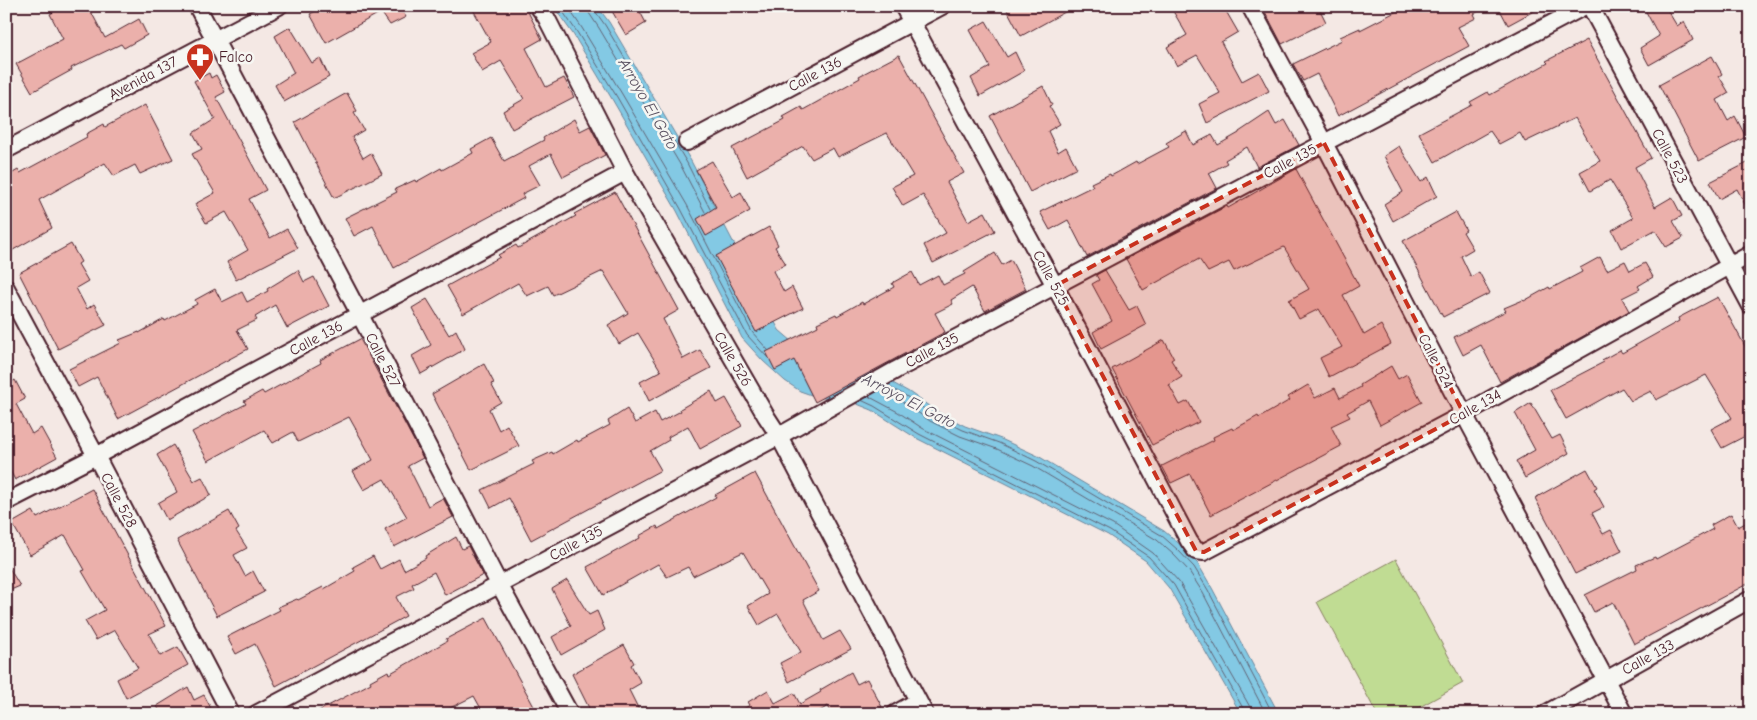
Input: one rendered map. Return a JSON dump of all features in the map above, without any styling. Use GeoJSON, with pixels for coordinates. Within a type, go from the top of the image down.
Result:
{"type":"FeatureCollection","features":[{"type":"Feature","properties":{"kind":"street","name":"Calle 527"},"geometry":{"type":"LineString","coordinates":[[197,6],[499,584],[570,714]]}},
{"type":"Feature","properties":{"kind":"street","name":"Avenida 137"},"geometry":{"type":"LineString","coordinates":[[6,150],[279,6]]}},
{"type":"Feature","properties":{"kind":"street","name":"Calle 526"},"geometry":{"type":"LineString","coordinates":[[538,6],[546,17],[626,172],[779,436],[922,708]]}},
{"type":"Feature","properties":{"kind":"street","name":"Calle 525"},"geometry":{"type":"LineString","coordinates":[[903,6],[1055,286],[1188,541],[1196,551]]}},
{"type":"Feature","properties":{"kind":"street","name":"Calle 136"},"geometry":{"type":"LineString","coordinates":[[688,142],[942,6]]}},
{"type":"Feature","properties":{"kind":"street","name":"Calle 524"},"geometry":{"type":"LineString","coordinates":[[1250,6],[1324,142],[1464,414],[1624,714]]}},
{"type":"Feature","properties":{"kind":"street","name":"Calle 135"},"geometry":{"type":"LineString","coordinates":[[256,714],[779,436],[896,370],[1324,142],[1585,6]]}},
{"type":"Feature","properties":{"kind":"street","name":"Calle 523"},"geometry":{"type":"LineString","coordinates":[[1590,6],[1751,306]]}},
{"type":"Feature","properties":{"kind":"street","name":"Calle 136"},"geometry":{"type":"LineString","coordinates":[[6,502],[96,456],[626,172]]}},
{"type":"Feature","properties":{"kind":"street","name":"Calle 134"},"geometry":{"type":"LineString","coordinates":[[1196,551],[1204,552],[1464,414],[1751,254]]}},
{"type":"Feature","properties":{"kind":"street","name":"Calle 528"},"geometry":{"type":"LineString","coordinates":[[6,288],[230,714]]}},
{"type":"Feature","properties":{"kind":"street","name":"Calle 133"},"geometry":{"type":"LineString","coordinates":[[1545,714],[1751,599]]}},
{"type":"Feature","properties":{"kind":"street"},"geometry":{"type":"LineString","coordinates":[[895,714],[922,708]]}},
{"type":"Feature","properties":{"kind":"highlighted area"},"geometry":{"type":"Polygon","coordinates":[[[1324,143],[1464,414],[1204,552],[1196,551],[1055,286],[1324,143]]]}},
{"type":"Feature","properties":{"kind":"green space"},"geometry":{"type":"Polygon","coordinates":[[[1396,559],[1463,683],[1407,714],[1377,714],[1317,602],[1396,559]]]}},
{"type":"Feature","properties":{"kind":"water","name":"Arroyo El Gato"},"geometry":{"type":"Polygon","coordinates":[[[553,6],[597,6],[609,22],[691,161],[779,330],[793,342],[882,377],[909,392],[936,411],[965,426],[1001,439],[1038,456],[1164,531],[1182,546],[1198,564],[1279,714],[1241,714],[1169,588],[1146,561],[1108,535],[916,438],[872,410],[852,402],[817,397],[800,391],[785,381],[763,361],[742,338],[677,211],[573,34],[553,6]]]}},
{"type":"Feature","properties":{"kind":"building"},"geometry":{"type":"Polygon","coordinates":[[[64,6],[88,6],[105,38],[139,19],[147,35],[124,48],[121,44],[71,68],[72,70],[32,92],[16,64],[63,39],[50,14],[64,6]]]}},
{"type":"Feature","properties":{"kind":"building"},"geometry":{"type":"Polygon","coordinates":[[[325,6],[399,6],[406,17],[390,25],[381,12],[326,43],[310,14],[325,6]]]}},
{"type":"Feature","properties":{"kind":"building"},"geometry":{"type":"Polygon","coordinates":[[[471,6],[525,6],[542,39],[526,48],[546,87],[564,78],[574,97],[512,129],[503,111],[524,99],[501,61],[482,72],[471,53],[491,42],[471,6]]]}},
{"type":"Feature","properties":{"kind":"building"},"geometry":{"type":"Polygon","coordinates":[[[609,6],[637,6],[646,23],[626,35],[609,6]]]}},
{"type":"Feature","properties":{"kind":"building"},"geometry":{"type":"Polygon","coordinates":[[[1005,6],[1076,6],[1021,36],[1005,6]]]}},
{"type":"Feature","properties":{"kind":"building"},"geometry":{"type":"Polygon","coordinates":[[[1170,6],[1223,6],[1238,32],[1221,42],[1242,81],[1259,72],[1269,91],[1207,123],[1199,104],[1220,93],[1197,55],[1177,66],[1167,47],[1187,35],[1170,6]]]}},
{"type":"Feature","properties":{"kind":"building"},"geometry":{"type":"Polygon","coordinates":[[[1262,6],[1318,6],[1326,22],[1282,44],[1262,6]]]}},
{"type":"Feature","properties":{"kind":"building"},"geometry":{"type":"Polygon","coordinates":[[[1407,6],[1487,6],[1474,14],[1476,18],[1458,27],[1469,46],[1338,116],[1317,74],[1303,81],[1293,64],[1342,40],[1340,37],[1360,28],[1360,30],[1407,6]]]}},
{"type":"Feature","properties":{"kind":"building"},"geometry":{"type":"Polygon","coordinates":[[[1498,6],[1543,6],[1508,25],[1498,6]]]}},
{"type":"Feature","properties":{"kind":"building"},"geometry":{"type":"Polygon","coordinates":[[[1643,6],[1665,6],[1677,26],[1684,21],[1693,40],[1649,65],[1640,48],[1659,36],[1643,6]]]}},
{"type":"Feature","properties":{"kind":"building"},"geometry":{"type":"Polygon","coordinates":[[[986,21],[1007,57],[1015,52],[1024,71],[980,96],[971,78],[990,67],[970,30],[986,21]]]}},
{"type":"Feature","properties":{"kind":"building"},"geometry":{"type":"Polygon","coordinates":[[[290,27],[312,63],[320,58],[329,77],[284,102],[275,85],[294,73],[275,36],[290,27]]]}},
{"type":"Feature","properties":{"kind":"building"},"geometry":{"type":"Polygon","coordinates":[[[1587,40],[1651,158],[1635,167],[1655,207],[1672,197],[1682,216],[1673,221],[1683,238],[1666,247],[1655,230],[1621,248],[1612,230],[1633,218],[1610,180],[1590,191],[1580,172],[1600,161],[1575,118],[1525,142],[1520,133],[1499,144],[1490,131],[1435,162],[1419,133],[1472,105],[1470,102],[1488,92],[1490,95],[1548,63],[1546,61],[1587,40]]]}},
{"type":"Feature","properties":{"kind":"building"},"geometry":{"type":"Polygon","coordinates":[[[899,55],[964,173],[947,182],[968,221],[985,212],[995,231],[933,263],[924,245],[946,233],[923,195],[903,206],[892,187],[913,176],[887,133],[838,157],[833,148],[812,159],[803,146],[747,177],[732,148],[785,120],[783,117],[801,107],[803,110],[860,78],[859,76],[899,55]]]}},
{"type":"Feature","properties":{"kind":"building"},"geometry":{"type":"Polygon","coordinates":[[[1712,56],[1722,74],[1719,76],[1729,93],[1717,100],[1728,121],[1735,116],[1746,137],[1699,161],[1659,85],[1712,56]]]}},
{"type":"Feature","properties":{"kind":"building"},"geometry":{"type":"Polygon","coordinates":[[[209,73],[211,78],[216,75],[225,92],[216,97],[266,190],[249,199],[270,238],[287,229],[298,248],[236,280],[227,262],[248,250],[226,212],[206,223],[195,204],[215,193],[192,154],[202,149],[193,133],[215,119],[194,81],[209,73]]]}},
{"type":"Feature","properties":{"kind":"building"},"geometry":{"type":"Polygon","coordinates":[[[1043,86],[1052,105],[1049,106],[1060,124],[1048,131],[1058,152],[1066,147],[1077,168],[1030,192],[990,116],[1043,86]]]}},
{"type":"Feature","properties":{"kind":"building"},"geometry":{"type":"Polygon","coordinates":[[[347,93],[357,111],[354,113],[364,130],[352,137],[363,158],[371,153],[382,174],[334,198],[295,122],[347,93]]]}},
{"type":"Feature","properties":{"kind":"building"},"geometry":{"type":"Polygon","coordinates":[[[145,105],[173,159],[140,174],[135,165],[114,176],[105,163],[39,200],[52,228],[6,254],[6,177],[18,170],[20,173],[87,137],[86,134],[104,124],[105,127],[145,105]]]}},
{"type":"Feature","properties":{"kind":"building"},"geometry":{"type":"Polygon","coordinates":[[[1269,112],[1276,125],[1285,120],[1299,145],[1257,167],[1247,147],[1225,160],[1227,163],[1209,173],[1217,188],[1087,257],[1068,220],[1050,230],[1040,212],[1093,186],[1091,183],[1110,174],[1111,176],[1136,162],[1137,164],[1169,147],[1166,143],[1186,131],[1193,145],[1212,135],[1218,145],[1269,112]]]}},
{"type":"Feature","properties":{"kind":"building"},"geometry":{"type":"Polygon","coordinates":[[[574,119],[580,131],[590,126],[605,155],[563,177],[551,154],[529,166],[540,185],[522,194],[524,198],[394,268],[373,226],[354,236],[345,218],[397,192],[395,189],[415,180],[416,182],[441,168],[442,170],[473,153],[471,149],[491,138],[504,161],[544,140],[543,138],[574,119]]]}},
{"type":"Feature","properties":{"kind":"building"},"geometry":{"type":"Polygon","coordinates":[[[1399,146],[1421,182],[1428,177],[1437,196],[1393,221],[1384,204],[1403,192],[1384,156],[1399,146]]]}},
{"type":"Feature","properties":{"kind":"building"},"geometry":{"type":"Polygon","coordinates":[[[712,161],[733,197],[741,192],[750,211],[706,236],[697,219],[716,207],[696,170],[712,161]]]}},
{"type":"Feature","properties":{"kind":"building"},"geometry":{"type":"Polygon","coordinates":[[[1751,161],[1751,216],[1737,189],[1719,199],[1710,182],[1751,161]]]}},
{"type":"Feature","properties":{"kind":"building"},"geometry":{"type":"Polygon","coordinates":[[[1296,169],[1359,286],[1343,295],[1364,335],[1381,325],[1391,344],[1329,377],[1320,358],[1342,347],[1319,309],[1299,319],[1289,300],[1309,289],[1284,247],[1234,271],[1229,262],[1208,272],[1199,259],[1143,290],[1126,259],[1227,206],[1228,208],[1296,169]]]}},
{"type":"Feature","properties":{"kind":"building"},"geometry":{"type":"Polygon","coordinates":[[[615,192],[679,310],[663,319],[683,359],[700,350],[711,368],[649,401],[640,382],[661,371],[638,333],[619,344],[608,325],[628,313],[603,271],[553,295],[548,286],[527,296],[518,283],[463,314],[447,286],[500,257],[498,255],[516,245],[518,248],[615,192]]]}},
{"type":"Feature","properties":{"kind":"building"},"geometry":{"type":"Polygon","coordinates":[[[1456,212],[1466,230],[1463,232],[1473,249],[1461,256],[1471,277],[1479,272],[1490,293],[1443,317],[1403,241],[1456,212]]]}},
{"type":"Feature","properties":{"kind":"building"},"geometry":{"type":"Polygon","coordinates":[[[769,227],[778,245],[775,247],[786,264],[773,271],[784,292],[792,287],[803,308],[756,332],[716,256],[769,227]]]}},
{"type":"Feature","properties":{"kind":"building"},"geometry":{"type":"Polygon","coordinates":[[[71,244],[81,262],[78,264],[88,281],[76,288],[87,309],[94,304],[106,325],[58,349],[19,273],[71,244]]]}},
{"type":"Feature","properties":{"kind":"building"},"geometry":{"type":"Polygon","coordinates":[[[995,253],[1002,265],[1011,260],[1026,289],[985,311],[972,287],[951,300],[953,304],[935,313],[945,332],[815,402],[794,360],[775,370],[766,352],[818,326],[817,323],[836,314],[837,316],[862,302],[863,304],[894,287],[892,283],[912,272],[919,285],[938,275],[943,285],[965,274],[964,272],[995,253]]]}},
{"type":"Feature","properties":{"kind":"building"},"geometry":{"type":"Polygon","coordinates":[[[1600,257],[1607,270],[1625,261],[1630,271],[1645,263],[1653,277],[1638,286],[1640,289],[1622,298],[1629,311],[1500,382],[1481,345],[1463,355],[1454,337],[1506,311],[1504,308],[1524,301],[1549,287],[1550,289],[1582,272],[1580,268],[1600,257]]]}},
{"type":"Feature","properties":{"kind":"building"},"geometry":{"type":"Polygon","coordinates":[[[298,270],[304,282],[314,277],[329,306],[287,328],[275,305],[255,317],[257,320],[237,330],[248,349],[118,419],[97,377],[78,387],[69,369],[121,343],[119,340],[139,333],[164,319],[165,321],[197,304],[195,300],[215,289],[222,302],[242,292],[247,302],[268,291],[267,289],[298,270]]]}},
{"type":"Feature","properties":{"kind":"building"},"geometry":{"type":"Polygon","coordinates":[[[1105,270],[1129,310],[1137,306],[1146,325],[1101,349],[1093,332],[1112,321],[1092,284],[1099,280],[1096,275],[1105,270]]]}},
{"type":"Feature","properties":{"kind":"building"},"geometry":{"type":"Polygon","coordinates":[[[1718,297],[1751,357],[1751,433],[1722,448],[1711,429],[1732,418],[1706,375],[1656,400],[1651,391],[1631,401],[1622,388],[1566,419],[1550,390],[1604,362],[1602,360],[1620,350],[1622,353],[1679,321],[1678,318],[1718,297]]]}},
{"type":"Feature","properties":{"kind":"building"},"geometry":{"type":"Polygon","coordinates":[[[427,299],[449,335],[456,330],[465,349],[421,374],[412,356],[431,345],[412,308],[427,299]]]}},
{"type":"Feature","properties":{"kind":"building"},"geometry":{"type":"Polygon","coordinates":[[[360,339],[423,458],[408,466],[428,506],[443,498],[453,517],[394,547],[385,529],[407,517],[384,479],[364,490],[353,471],[373,460],[349,417],[298,442],[293,432],[273,443],[264,430],[208,461],[192,432],[246,404],[244,401],[262,391],[264,394],[321,363],[320,360],[360,339]]]}},
{"type":"Feature","properties":{"kind":"building"},"geometry":{"type":"Polygon","coordinates":[[[1164,340],[1174,358],[1171,360],[1182,377],[1169,385],[1180,405],[1188,401],[1199,422],[1152,445],[1112,369],[1164,340]]]}},
{"type":"Feature","properties":{"kind":"building"},"geometry":{"type":"Polygon","coordinates":[[[484,364],[494,383],[491,384],[501,402],[489,409],[499,430],[507,425],[519,446],[471,470],[432,394],[484,364]]]}},
{"type":"Feature","properties":{"kind":"building"},"geometry":{"type":"Polygon","coordinates":[[[1391,366],[1398,379],[1407,374],[1422,402],[1380,425],[1368,401],[1347,413],[1350,417],[1331,426],[1341,446],[1211,515],[1190,474],[1171,483],[1162,466],[1214,440],[1213,437],[1232,428],[1233,430],[1258,416],[1259,418],[1290,400],[1288,397],[1308,385],[1315,398],[1335,388],[1340,398],[1361,387],[1360,385],[1391,366]]]}},
{"type":"Feature","properties":{"kind":"building"},"geometry":{"type":"Polygon","coordinates":[[[15,380],[25,399],[16,404],[32,434],[41,428],[57,457],[15,480],[6,463],[6,385],[15,380]]]}},
{"type":"Feature","properties":{"kind":"building"},"geometry":{"type":"Polygon","coordinates":[[[711,391],[717,403],[726,398],[742,426],[700,449],[688,426],[668,437],[669,440],[650,451],[661,470],[531,540],[509,498],[491,508],[482,490],[534,464],[532,461],[552,452],[553,454],[577,440],[578,442],[610,425],[608,421],[627,409],[635,423],[655,412],[660,422],[681,411],[680,409],[711,391]]]}},
{"type":"Feature","properties":{"kind":"building"},"geometry":{"type":"Polygon","coordinates":[[[1531,403],[1552,439],[1560,435],[1569,453],[1525,478],[1516,461],[1535,450],[1515,413],[1531,403]]]}},
{"type":"Feature","properties":{"kind":"building"},"geometry":{"type":"Polygon","coordinates":[[[173,445],[194,481],[202,477],[211,495],[167,520],[158,503],[177,492],[157,455],[173,445]]]}},
{"type":"Feature","properties":{"kind":"building"},"geometry":{"type":"Polygon","coordinates":[[[1587,469],[1597,487],[1594,489],[1604,507],[1592,513],[1603,534],[1611,530],[1622,551],[1575,574],[1535,498],[1587,469]]]}},
{"type":"Feature","properties":{"kind":"building"},"geometry":{"type":"Polygon","coordinates":[[[755,473],[819,591],[803,600],[823,640],[840,631],[851,649],[789,682],[780,663],[801,652],[778,614],[759,625],[748,606],[768,594],[743,552],[693,576],[688,567],[667,577],[658,564],[603,595],[587,567],[640,538],[639,536],[657,526],[658,529],[716,497],[715,495],[755,473]]]}},
{"type":"Feature","properties":{"kind":"building"},"geometry":{"type":"Polygon","coordinates":[[[92,489],[166,626],[149,634],[160,656],[178,647],[188,665],[126,698],[117,679],[138,668],[115,630],[96,640],[85,621],[105,610],[82,571],[85,570],[65,535],[30,555],[12,523],[33,511],[37,518],[92,489]]]}},
{"type":"Feature","properties":{"kind":"building"},"geometry":{"type":"Polygon","coordinates":[[[229,511],[239,529],[236,531],[247,548],[234,555],[245,576],[253,571],[264,592],[217,616],[177,540],[229,511]]]}},
{"type":"Feature","properties":{"kind":"building"},"geometry":{"type":"Polygon","coordinates":[[[1731,514],[1738,527],[1751,520],[1751,582],[1634,644],[1613,602],[1594,612],[1585,595],[1637,569],[1636,565],[1655,557],[1656,559],[1713,529],[1711,525],[1731,514]]]}},
{"type":"Feature","properties":{"kind":"building"},"geometry":{"type":"Polygon","coordinates":[[[456,537],[462,549],[468,546],[483,575],[445,595],[434,572],[412,584],[414,588],[396,597],[406,616],[276,686],[255,644],[236,654],[227,637],[280,610],[278,607],[298,600],[323,587],[324,589],[355,571],[353,567],[373,556],[380,569],[399,559],[404,570],[426,558],[425,556],[456,537]]]}},
{"type":"Feature","properties":{"kind":"building"},"geometry":{"type":"Polygon","coordinates":[[[6,563],[20,586],[6,592],[6,563]]]}},
{"type":"Feature","properties":{"kind":"building"},"geometry":{"type":"Polygon","coordinates":[[[567,580],[589,615],[597,611],[605,630],[561,655],[552,637],[571,626],[552,589],[567,580]]]}},
{"type":"Feature","properties":{"kind":"building"},"geometry":{"type":"Polygon","coordinates":[[[486,618],[538,714],[484,714],[474,696],[438,714],[313,714],[371,683],[370,681],[388,671],[389,674],[447,641],[446,639],[486,618]]]}},
{"type":"Feature","properties":{"kind":"building"},"geometry":{"type":"Polygon","coordinates":[[[624,645],[634,663],[631,665],[641,683],[629,690],[641,714],[592,714],[572,674],[624,645]]]}},
{"type":"Feature","properties":{"kind":"building"},"geometry":{"type":"Polygon","coordinates":[[[851,672],[857,684],[867,679],[882,707],[870,714],[832,714],[828,706],[815,714],[735,714],[750,705],[748,702],[768,690],[775,703],[794,693],[800,704],[851,672]]]}},
{"type":"Feature","properties":{"kind":"building"},"geometry":{"type":"Polygon","coordinates":[[[188,687],[194,700],[204,695],[214,714],[161,714],[157,706],[188,687]]]}},
{"type":"Feature","properties":{"kind":"place","name":"Falco"},"geometry":{"type":"Point","coordinates":[200,81]}}]}
